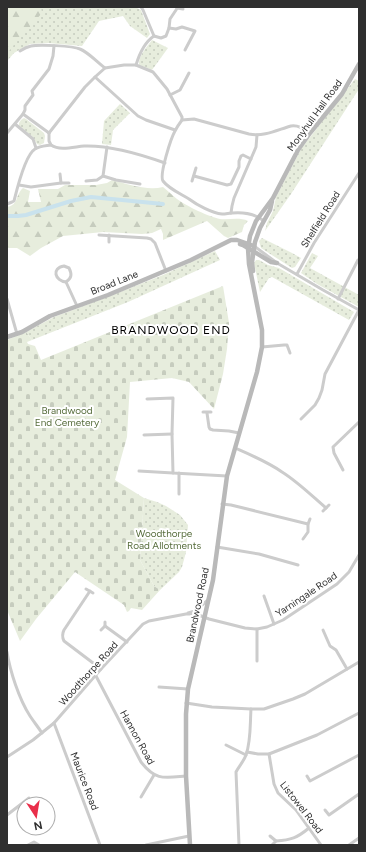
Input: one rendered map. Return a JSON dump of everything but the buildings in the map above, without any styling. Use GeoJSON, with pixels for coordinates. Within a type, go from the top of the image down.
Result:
{"type":"FeatureCollection","features":[{"type":"Feature","properties":{"kind":"street"},"geometry":{"type":"LineString","coordinates":[[141,7],[153,37]]}},
{"type":"Feature","properties":{"kind":"street"},"geometry":{"type":"LineString","coordinates":[[153,37],[164,38],[169,28],[170,19],[178,7],[183,9]]}},
{"type":"Feature","properties":{"kind":"street"},"geometry":{"type":"LineString","coordinates":[[169,28],[176,29],[182,27],[195,31],[185,50]]}},
{"type":"Feature","properties":{"kind":"street"},"geometry":{"type":"LineString","coordinates":[[136,65],[138,57],[144,46],[153,37]]}},
{"type":"Feature","properties":{"kind":"street"},"geometry":{"type":"LineString","coordinates":[[20,51],[33,45],[80,48],[105,68]]}},
{"type":"Feature","properties":{"kind":"street"},"geometry":{"type":"LineString","coordinates":[[7,133],[23,114],[25,106],[33,95],[32,91],[49,69],[54,46]]}},
{"type":"Feature","properties":{"kind":"street","name":"Monyhull Hall Road"},"geometry":{"type":"LineString","coordinates":[[251,248],[250,236],[254,226],[273,198],[298,150],[342,94],[359,64]]}},
{"type":"Feature","properties":{"kind":"street"},"geometry":{"type":"LineString","coordinates":[[50,145],[49,133],[85,87],[95,77],[105,68],[136,65],[153,72],[167,89],[182,117],[182,120],[175,130],[172,138],[162,177],[163,181],[170,188],[191,201],[216,213],[248,213],[259,217],[264,221]]}},
{"type":"Feature","properties":{"kind":"street"},"geometry":{"type":"LineString","coordinates":[[170,95],[180,90],[189,73]]}},
{"type":"Feature","properties":{"kind":"street"},"geometry":{"type":"LineString","coordinates":[[95,77],[138,116],[175,130]]}},
{"type":"Feature","properties":{"kind":"street"},"geometry":{"type":"LineString","coordinates":[[23,114],[49,133]]}},
{"type":"Feature","properties":{"kind":"street"},"geometry":{"type":"LineString","coordinates":[[182,120],[194,119],[257,135],[291,126],[300,127],[310,133]]}},
{"type":"Feature","properties":{"kind":"street"},"geometry":{"type":"LineString","coordinates":[[14,124],[33,139],[36,148]]}},
{"type":"Feature","properties":{"kind":"street"},"geometry":{"type":"LineString","coordinates":[[231,213],[234,198],[256,147],[257,135]]}},
{"type":"Feature","properties":{"kind":"street"},"geometry":{"type":"LineString","coordinates":[[7,204],[14,201],[27,161],[30,154],[36,148],[50,145],[58,148],[84,146],[107,147],[165,163]]}},
{"type":"Feature","properties":{"kind":"street"},"geometry":{"type":"LineString","coordinates":[[103,176],[107,147]]}},
{"type":"Feature","properties":{"kind":"street"},"geometry":{"type":"LineString","coordinates":[[194,176],[229,185],[231,184],[239,167],[241,156],[243,155],[252,159]]}},
{"type":"Feature","properties":{"kind":"street"},"geometry":{"type":"LineString","coordinates":[[192,182],[196,168]]}},
{"type":"Feature","properties":{"kind":"street","name":"Shelfield Road"},"geometry":{"type":"LineString","coordinates":[[297,274],[314,243],[358,178],[359,173]]}},
{"type":"Feature","properties":{"kind":"street"},"geometry":{"type":"LineString","coordinates":[[60,174],[61,183]]}},
{"type":"Feature","properties":{"kind":"street"},"geometry":{"type":"LineString","coordinates":[[86,181],[96,180],[103,176],[140,184]]}},
{"type":"Feature","properties":{"kind":"street"},"geometry":{"type":"LineString","coordinates":[[19,185],[31,187],[61,183],[69,184]]}},
{"type":"Feature","properties":{"kind":"street","name":"Monyhull Hall Road"},"geometry":{"type":"LineString","coordinates":[[251,248],[270,210],[273,198]]}},
{"type":"Feature","properties":{"kind":"street"},"geometry":{"type":"LineString","coordinates":[[99,235],[151,239],[155,243],[166,270]]}},
{"type":"Feature","properties":{"kind":"street"},"geometry":{"type":"LineString","coordinates":[[109,236],[109,242]]}},
{"type":"Feature","properties":{"kind":"street","name":"Broad Lane"},"geometry":{"type":"LineString","coordinates":[[7,337],[17,334],[50,316],[197,257],[226,242],[237,239],[245,239],[250,236]]}},
{"type":"Feature","properties":{"kind":"street","name":"Broad Lane"},"geometry":{"type":"LineString","coordinates":[[234,240],[251,248]]}},
{"type":"Feature","properties":{"kind":"street"},"geometry":{"type":"LineString","coordinates":[[226,242],[233,242],[251,248],[271,262],[277,263],[359,310],[325,374],[319,398],[315,405],[301,419]]}},
{"type":"Feature","properties":{"kind":"street","name":"Brandwood Road"},"geometry":{"type":"LineString","coordinates":[[190,845],[186,776],[186,703],[188,689],[213,580],[222,504],[227,476],[257,372],[262,347],[262,330],[252,279],[251,248]]}},
{"type":"Feature","properties":{"kind":"street"},"geometry":{"type":"LineString","coordinates":[[338,299],[358,260]]}},
{"type":"Feature","properties":{"kind":"street"},"geometry":{"type":"LineString","coordinates":[[64,266],[69,268],[71,273],[71,276],[66,282],[62,282],[57,278],[56,271],[64,266]]}},
{"type":"Feature","properties":{"kind":"street"},"geometry":{"type":"LineString","coordinates":[[66,282],[77,306]]}},
{"type":"Feature","properties":{"kind":"street"},"geometry":{"type":"LineString","coordinates":[[7,299],[17,334]]}},
{"type":"Feature","properties":{"kind":"street"},"geometry":{"type":"LineString","coordinates":[[262,347],[287,345],[290,353]]}},
{"type":"Feature","properties":{"kind":"street"},"geometry":{"type":"LineString","coordinates":[[147,399],[173,398],[173,473]]}},
{"type":"Feature","properties":{"kind":"street"},"geometry":{"type":"LineString","coordinates":[[207,412],[210,429],[209,434]]}},
{"type":"Feature","properties":{"kind":"street"},"geometry":{"type":"LineString","coordinates":[[343,470],[333,448],[359,422]]}},
{"type":"Feature","properties":{"kind":"street"},"geometry":{"type":"LineString","coordinates":[[210,429],[239,433]]}},
{"type":"Feature","properties":{"kind":"street"},"geometry":{"type":"LineString","coordinates":[[144,435],[172,434]]}},
{"type":"Feature","properties":{"kind":"street"},"geometry":{"type":"LineString","coordinates":[[235,448],[250,454],[283,472],[296,482],[324,510],[329,505]]}},
{"type":"Feature","properties":{"kind":"street"},"geometry":{"type":"LineString","coordinates":[[139,471],[227,476]]}},
{"type":"Feature","properties":{"kind":"street"},"geometry":{"type":"LineString","coordinates":[[179,473],[179,494]]}},
{"type":"Feature","properties":{"kind":"street"},"geometry":{"type":"LineString","coordinates":[[222,504],[308,524]]}},
{"type":"Feature","properties":{"kind":"street"},"geometry":{"type":"LineString","coordinates":[[303,539],[308,532],[308,524],[310,519]]}},
{"type":"Feature","properties":{"kind":"street"},"geometry":{"type":"LineString","coordinates":[[217,547],[259,554],[298,565]]}},
{"type":"Feature","properties":{"kind":"street","name":"Yarningale Road"},"geometry":{"type":"LineString","coordinates":[[204,617],[209,620],[257,629],[284,620],[342,580],[349,572],[359,555]]}},
{"type":"Feature","properties":{"kind":"street"},"geometry":{"type":"LineString","coordinates":[[86,588],[92,592],[64,630],[62,638],[101,669]]}},
{"type":"Feature","properties":{"kind":"street"},"geometry":{"type":"LineString","coordinates":[[264,596],[274,624]]}},
{"type":"Feature","properties":{"kind":"street","name":"Woodthorpe Road"},"geometry":{"type":"LineString","coordinates":[[7,757],[28,744],[54,723],[143,624],[149,621],[195,611],[209,599]]}},
{"type":"Feature","properties":{"kind":"street","name":"Woodthorpe Road"},"geometry":{"type":"LineString","coordinates":[[186,614],[196,614],[204,617]]}},
{"type":"Feature","properties":{"kind":"street"},"geometry":{"type":"LineString","coordinates":[[101,630],[105,626],[105,622]]}},
{"type":"Feature","properties":{"kind":"street"},"geometry":{"type":"LineString","coordinates":[[105,626],[126,642]]}},
{"type":"Feature","properties":{"kind":"street"},"geometry":{"type":"LineString","coordinates":[[257,629],[258,661]]}},
{"type":"Feature","properties":{"kind":"street"},"geometry":{"type":"LineString","coordinates":[[323,630],[330,646],[336,650],[347,670]]}},
{"type":"Feature","properties":{"kind":"street"},"geometry":{"type":"LineString","coordinates":[[7,652],[18,692],[30,716],[42,733]]}},
{"type":"Feature","properties":{"kind":"street"},"geometry":{"type":"LineString","coordinates":[[186,703],[212,707],[251,709],[264,708],[293,699],[315,689],[359,662]]}},
{"type":"Feature","properties":{"kind":"street","name":"Hannon Road"},"geometry":{"type":"LineString","coordinates":[[96,676],[141,762],[148,771],[154,775],[166,778],[186,776]]}},
{"type":"Feature","properties":{"kind":"street"},"geometry":{"type":"LineString","coordinates":[[160,687],[188,689]]}},
{"type":"Feature","properties":{"kind":"street"},"geometry":{"type":"LineString","coordinates":[[240,845],[236,772],[244,760],[248,746],[251,709]]}},
{"type":"Feature","properties":{"kind":"street"},"geometry":{"type":"LineString","coordinates":[[226,745],[246,754],[268,754],[317,735],[359,713]]}},
{"type":"Feature","properties":{"kind":"street","name":"Maurice Road"},"geometry":{"type":"LineString","coordinates":[[54,723],[100,845]]}},
{"type":"Feature","properties":{"kind":"street","name":"Listowel Road"},"geometry":{"type":"LineString","coordinates":[[268,754],[274,784],[278,793],[296,810],[321,845]]}},
{"type":"Feature","properties":{"kind":"street"},"geometry":{"type":"LineString","coordinates":[[308,776],[310,781],[359,755]]}},
{"type":"Feature","properties":{"kind":"street"},"geometry":{"type":"LineString","coordinates":[[141,797],[154,775]]}},
{"type":"Feature","properties":{"kind":"street"},"geometry":{"type":"LineString","coordinates":[[325,810],[329,815],[359,794]]}},
{"type":"Feature","properties":{"kind":"street"},"geometry":{"type":"LineString","coordinates":[[7,814],[16,807]]}},
{"type":"Feature","properties":{"kind":"street"},"geometry":{"type":"LineString","coordinates":[[270,836],[276,841],[285,841],[294,839],[309,828]]}},
{"type":"Feature","properties":{"kind":"street"},"geometry":{"type":"LineString","coordinates":[[146,845],[189,836]]}},
{"type":"Feature","properties":{"kind":"street"},"geometry":{"type":"LineString","coordinates":[[349,845],[359,838]]}},
{"type":"Feature","properties":{"kind":"street"},"geometry":{"type":"LineString","coordinates":[[272,845],[276,841]]}},
{"type":"Feature","properties":{"kind":"street"},"geometry":{"type":"LineString","coordinates":[[28,845],[34,842],[39,845]]}},
{"type":"Feature","properties":{"kind":"green space"},"geometry":{"type":"Polygon","coordinates":[[[7,7],[135,7],[141,10],[150,34],[147,38],[130,26],[123,16],[99,21],[82,46],[48,43],[30,44],[14,53],[7,61],[7,7]]]}},
{"type":"Feature","properties":{"kind":"green space"},"geometry":{"type":"Polygon","coordinates":[[[7,7],[41,7],[42,13],[7,54],[7,7]]]}},
{"type":"Feature","properties":{"kind":"green space"},"geometry":{"type":"Polygon","coordinates":[[[152,40],[168,48],[152,70],[139,65],[139,62],[141,55],[152,40]]]}},
{"type":"Feature","properties":{"kind":"green space"},"geometry":{"type":"Polygon","coordinates":[[[355,79],[359,81],[359,89],[291,194],[265,231],[273,211],[276,197],[301,149],[355,79]]]}},
{"type":"Feature","properties":{"kind":"green space"},"geometry":{"type":"Polygon","coordinates":[[[120,104],[130,113],[113,130],[111,145],[102,144],[104,121],[120,104]]]}},
{"type":"Feature","properties":{"kind":"green space"},"geometry":{"type":"Polygon","coordinates":[[[24,118],[44,133],[44,143],[40,145],[37,144],[33,137],[19,126],[19,123],[24,118]]]}},
{"type":"Feature","properties":{"kind":"green space"},"geometry":{"type":"Polygon","coordinates":[[[112,180],[144,188],[163,187],[181,202],[204,214],[220,219],[238,219],[248,221],[244,225],[242,232],[228,238],[207,221],[163,240],[161,229],[152,233],[142,234],[103,232],[63,236],[30,256],[17,248],[7,248],[7,207],[11,206],[15,202],[23,188],[30,191],[28,202],[41,202],[38,189],[58,189],[65,185],[96,185],[107,183],[112,180]]]}},
{"type":"Feature","properties":{"kind":"green space"},"geometry":{"type":"Polygon","coordinates":[[[262,238],[301,258],[295,267],[292,268],[261,248],[259,241],[262,238]]]}},
{"type":"Feature","properties":{"kind":"green space"},"geometry":{"type":"Polygon","coordinates":[[[215,251],[220,260],[128,302],[32,340],[26,332],[54,317],[163,275],[215,251]]]}},
{"type":"Feature","properties":{"kind":"green space"},"geometry":{"type":"Polygon","coordinates":[[[312,253],[318,256],[310,268],[359,295],[359,307],[317,284],[301,273],[312,253]]]}},
{"type":"Feature","properties":{"kind":"green space"},"geometry":{"type":"Polygon","coordinates":[[[256,260],[279,268],[354,312],[349,320],[272,277],[269,278],[260,292],[254,263],[256,260]]]}},
{"type":"Feature","properties":{"kind":"green space","name":"Brandwood End Cemetery"},"geometry":{"type":"Polygon","coordinates":[[[223,286],[229,323],[223,374],[214,409],[189,382],[172,378],[130,382],[127,437],[115,480],[144,498],[140,560],[154,586],[160,590],[142,610],[131,608],[127,612],[124,605],[75,572],[36,619],[20,641],[7,610],[7,340],[26,332],[32,340],[27,342],[28,344],[35,346],[41,360],[223,286]]]}},
{"type":"Feature","properties":{"kind":"green space","name":"Woodthorpe Road Allotments"},"geometry":{"type":"Polygon","coordinates":[[[144,498],[166,506],[180,515],[188,525],[186,552],[182,567],[179,572],[160,590],[154,586],[140,560],[144,498]]]}},
{"type":"Feature","properties":{"kind":"waterway"},"geometry":{"type":"LineString","coordinates":[[7,216],[26,215],[71,201],[91,197],[163,204]]}},
{"type":"Feature","properties":{"kind":"district","name":"BRANDWOOD END"},"geometry":{"type":"Point","coordinates":[171,330]}}]}
